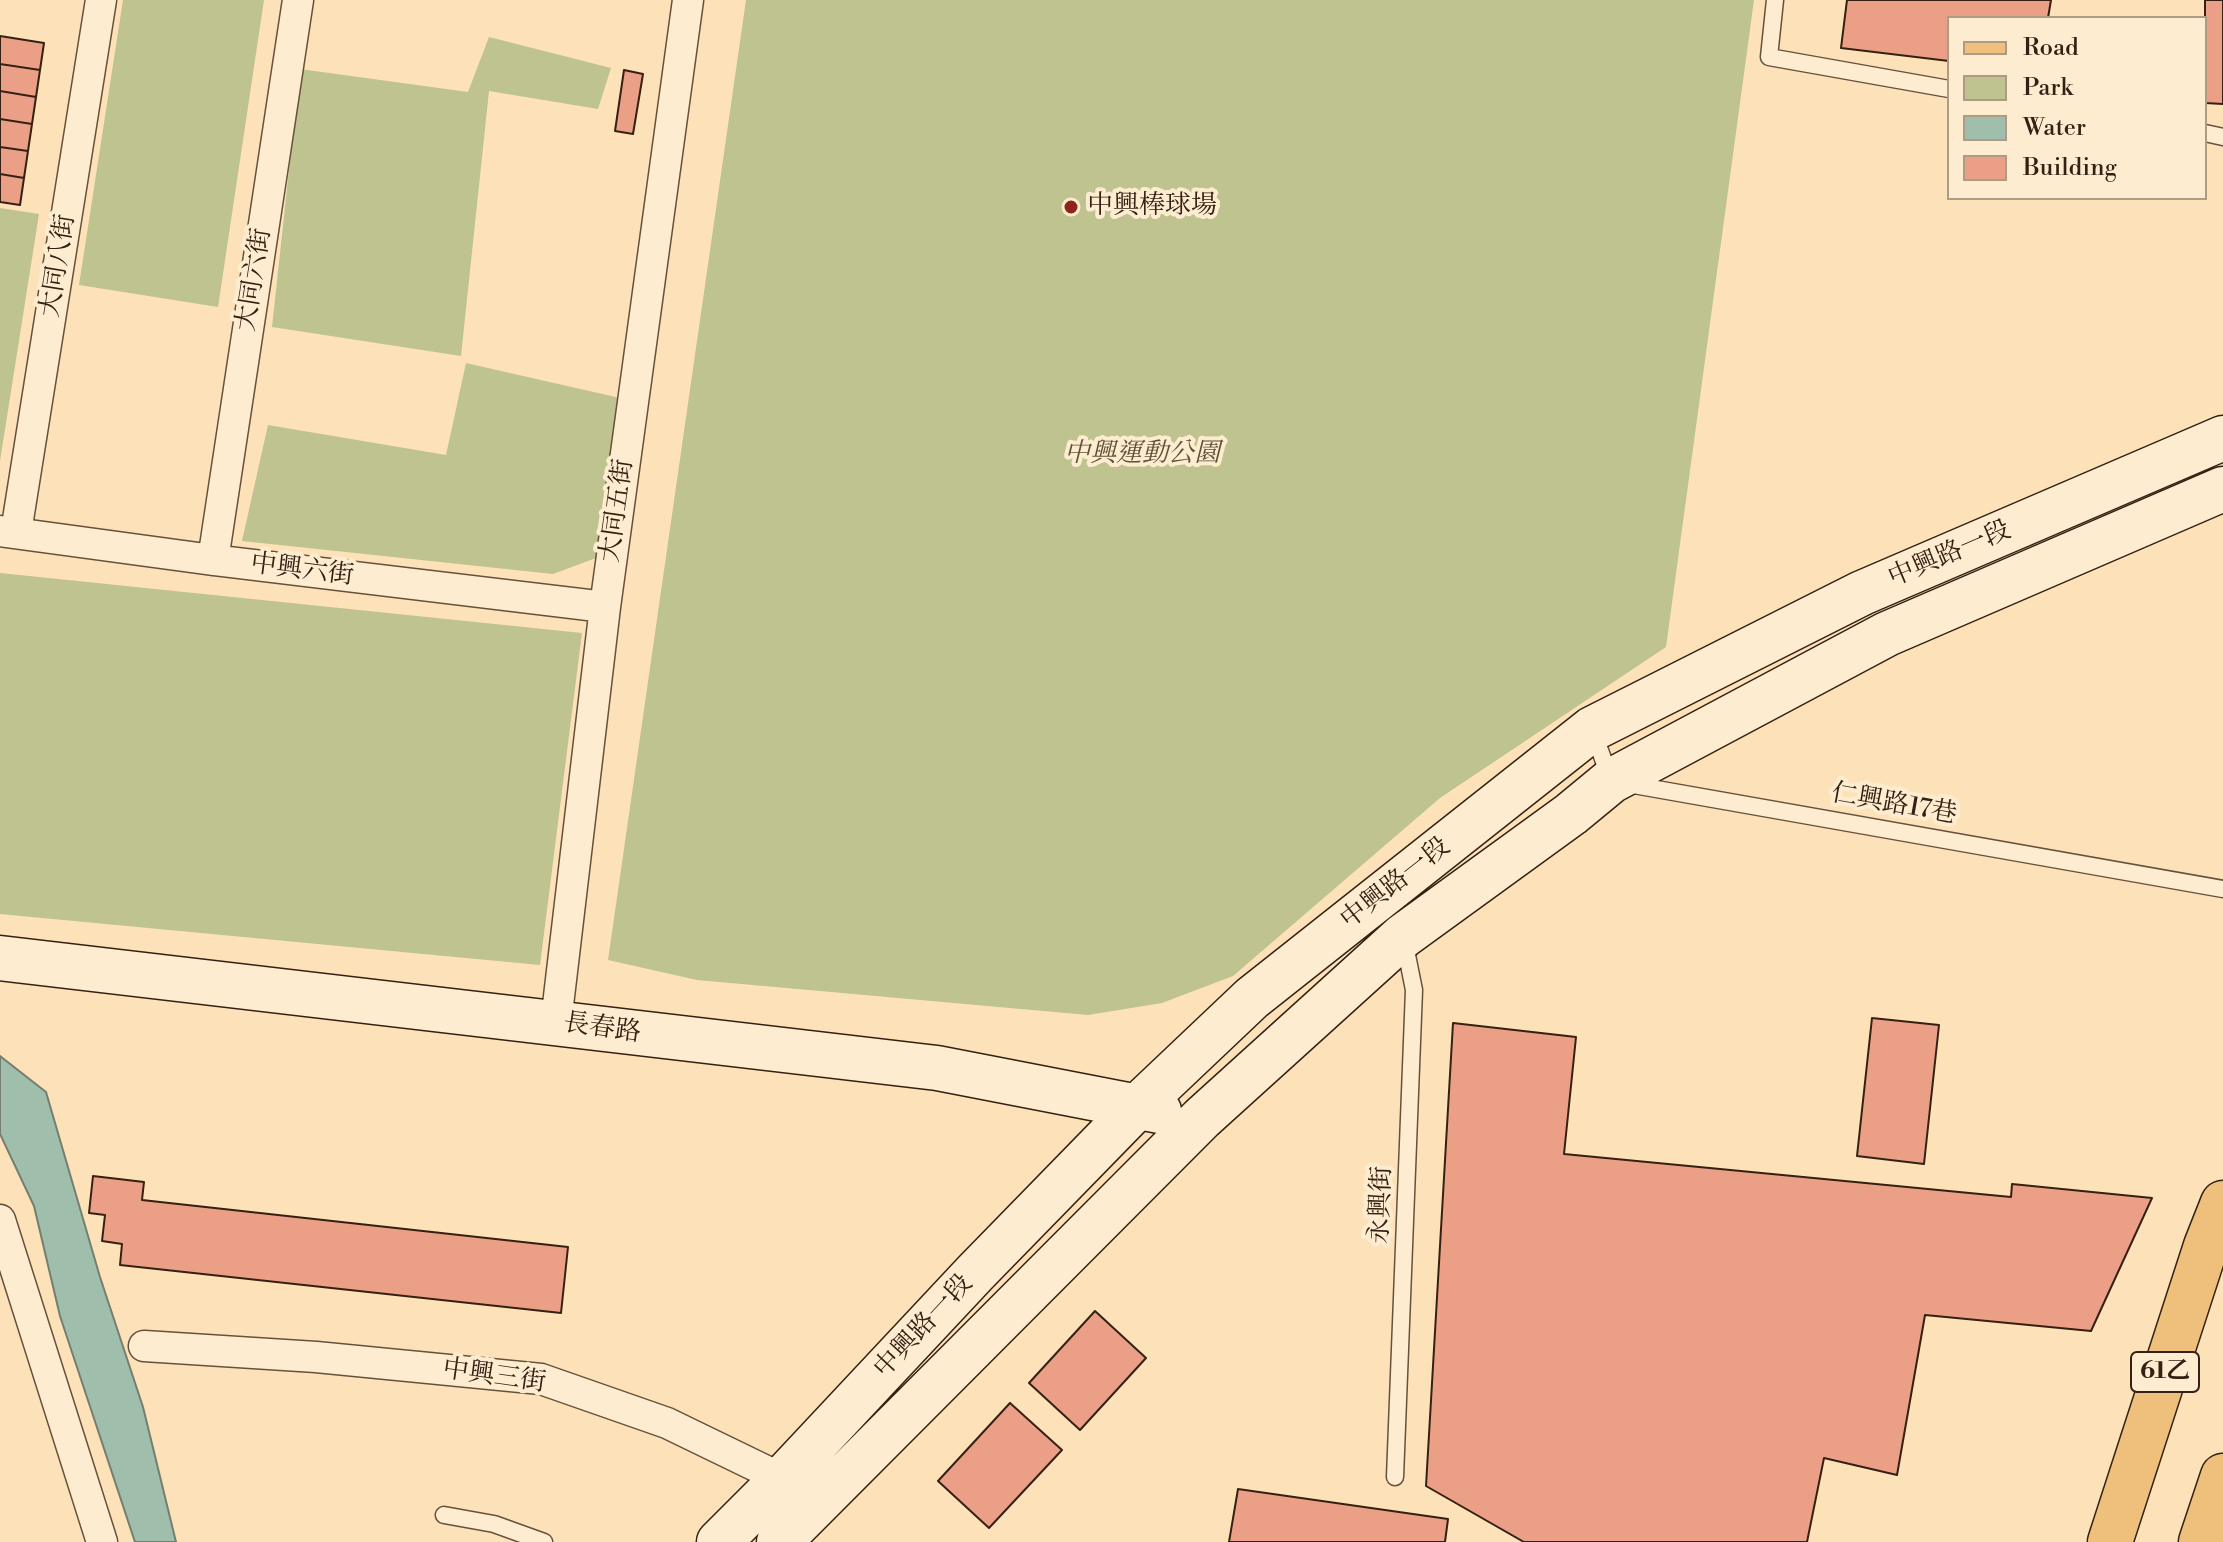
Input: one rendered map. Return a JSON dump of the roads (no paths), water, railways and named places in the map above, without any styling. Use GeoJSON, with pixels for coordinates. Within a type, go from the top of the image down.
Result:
{"type":"FeatureCollection","features":[{"type":"Feature","properties":{"kind":"main road","name":"中興路一段"},"geometry":{"type":"LineString","coordinates":[[779,1542],[802,1489],[975,1273],[1137,1107],[1252,998],[1592,729],[1862,593],[2223,438]]}},
{"type":"Feature","properties":{"kind":"main road","name":"中興路一段"},"geometry":{"type":"LineString","coordinates":[[719,1542],[802,1489],[1403,936],[1571,814],[1611,781],[1887,634],[2223,489]]}},
{"type":"Feature","properties":{"kind":"main road","name":"長春路"},"geometry":{"type":"LineString","coordinates":[[0,958],[937,1068],[1202,1118]]}},
{"type":"Feature","properties":{"kind":"main road","name":"61乙"},"geometry":{"type":"LineString","coordinates":[[2110,1542],[2206,1246],[2223,1203]]}},
{"type":"Feature","properties":{"kind":"main road"},"geometry":{"type":"LineString","coordinates":[[2201,1542],[2223,1476]]}},
{"type":"Feature","properties":{"kind":"street","name":"大同八街"},"geometry":{"type":"LineString","coordinates":[[8,532],[101,0]]}},
{"type":"Feature","properties":{"kind":"street","name":"大同六街"},"geometry":{"type":"LineString","coordinates":[[213,560],[298,0]]}},
{"type":"Feature","properties":{"kind":"street","name":"大同五街"},"geometry":{"type":"LineString","coordinates":[[556,1022],[605,607],[688,0]]}},
{"type":"Feature","properties":{"kind":"street","name":"中興六街"},"geometry":{"type":"LineString","coordinates":[[8,532],[605,607]]}},
{"type":"Feature","properties":{"kind":"street"},"geometry":{"type":"LineString","coordinates":[[0,1220],[102,1542]]}},
{"type":"Feature","properties":{"kind":"street","name":"中興三街"},"geometry":{"type":"LineString","coordinates":[[144,1346],[316,1357],[541,1379],[667,1423],[802,1489]]}},
{"type":"Feature","properties":{"kind":"lane"},"geometry":{"type":"LineString","coordinates":[[1775,0],[1769,57],[1947,89]]}},
{"type":"Feature","properties":{"kind":"lane"},"geometry":{"type":"LineString","coordinates":[[1592,729],[1611,781]]}},
{"type":"Feature","properties":{"kind":"lane","name":"仁興路17巷"},"geometry":{"type":"LineString","coordinates":[[1611,781],[2223,889]]}},
{"type":"Feature","properties":{"kind":"lane","name":"永興街"},"geometry":{"type":"LineString","coordinates":[[1395,1477],[1414,990],[1403,936]]}},
{"type":"Feature","properties":{"kind":"lane"},"geometry":{"type":"LineString","coordinates":[[444,1515],[494,1524],[544,1542]]}},
{"type":"Feature","properties":{"kind":"water"},"geometry":{"type":"Polygon","coordinates":[[[0,1056],[46,1092],[100,1277],[143,1407],[176,1542],[135,1542],[60,1316],[34,1206],[0,1134],[0,1056]]]}},
{"type":"Feature","properties":{"kind":"place","name":"中興棒球場"},"geometry":{"type":"Point","coordinates":[1071,207]}},
{"type":"Feature","properties":{"kind":"park label","name":"中興運動公園"},"geometry":{"type":"Point","coordinates":[1142,455]}}]}
